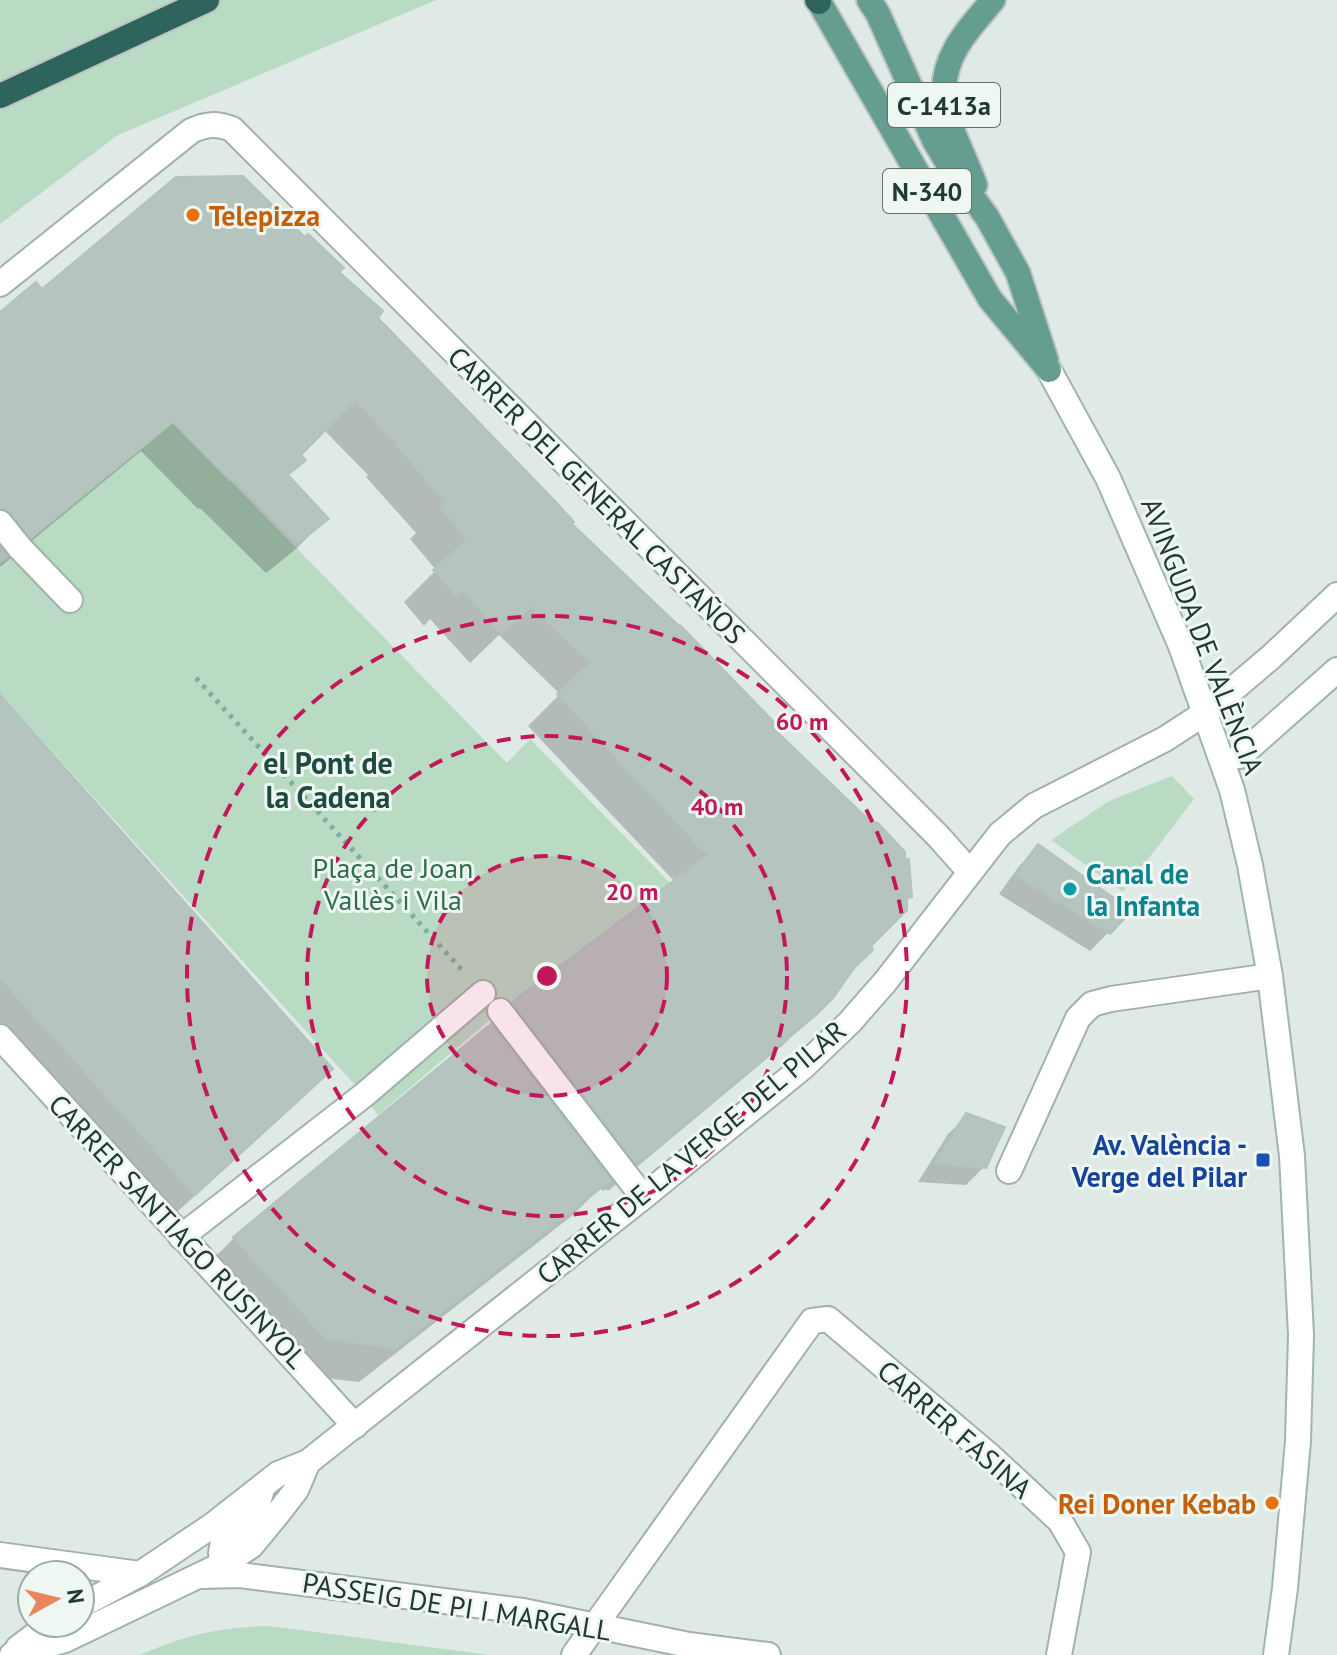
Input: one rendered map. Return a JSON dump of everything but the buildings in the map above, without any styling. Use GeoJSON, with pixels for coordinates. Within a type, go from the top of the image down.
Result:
{"type":"FeatureCollection","features":[{"type":"Feature","properties":{"kind":"highway"},"geometry":{"type":"LineString","coordinates":[[0,96],[207,0]]}},
{"type":"Feature","properties":{"kind":"main road","name":"AVINGUDA DE VALÈNCIA"},"geometry":{"type":"LineString","coordinates":[[869,0],[934,140],[987,217],[1018,273],[1049,370]]}},
{"type":"Feature","properties":{"kind":"main road","name":"C-1413a"},"geometry":{"type":"LineString","coordinates":[[987,217],[952,132],[943,99],[944,75],[955,48],[993,0]]}},
{"type":"Feature","properties":{"kind":"main road","name":"AVINGUDA DE VALÈNCIA"},"geometry":{"type":"LineString","coordinates":[[818,1],[990,299],[1049,370]]}},
{"type":"Feature","properties":{"kind":"street","name":"CARRER DEL GENERAL CASTAÑOS"},"geometry":{"type":"LineString","coordinates":[[0,284],[191,131],[205,124],[232,129],[927,825],[970,872]]}},
{"type":"Feature","properties":{"kind":"street","name":"AVINGUDA DE VALÈNCIA"},"geometry":{"type":"LineString","coordinates":[[1049,370],[1108,478],[1181,646],[1232,790],[1250,865],[1270,976],[1292,1156],[1301,1335],[1298,1441],[1276,1655]]}},
{"type":"Feature","properties":{"kind":"street"},"geometry":{"type":"LineString","coordinates":[[0,523],[70,600]]}},
{"type":"Feature","properties":{"kind":"street","name":"CARRER DE LA VERGE DEL PILAR"},"geometry":{"type":"LineString","coordinates":[[96,1597],[140,1574],[213,1525],[278,1474],[308,1462],[643,1197],[802,1068],[850,1022],[885,982],[1000,834],[1034,806],[1165,739],[1205,713],[1337,595]]}},
{"type":"Feature","properties":{"kind":"street"},"geometry":{"type":"LineString","coordinates":[[1240,756],[1337,670]]}},
{"type":"Feature","properties":{"kind":"street"},"geometry":{"type":"LineString","coordinates":[[1009,1171],[1078,1018],[1092,1004],[1270,976]]}},
{"type":"Feature","properties":{"kind":"street"},"geometry":{"type":"LineString","coordinates":[[181,1237],[364,1095],[483,993]]}},
{"type":"Feature","properties":{"kind":"street"},"geometry":{"type":"LineString","coordinates":[[500,1011],[643,1197]]}},
{"type":"Feature","properties":{"kind":"street","name":"CARRER SANTIAGO RUSINYOL"},"geometry":{"type":"LineString","coordinates":[[0,1037],[355,1426]]}},
{"type":"Feature","properties":{"kind":"street","name":"CARRER FASINA"},"geometry":{"type":"LineString","coordinates":[[595,1626],[812,1321],[828,1319],[991,1457],[1060,1521],[1078,1552],[1059,1655]]}},
{"type":"Feature","properties":{"kind":"street","name":"CARRER DE LA VERGE DEL PILAR"},"geometry":{"type":"LineString","coordinates":[[11,1655],[65,1640],[200,1576],[233,1569],[296,1490],[308,1462]]}},
{"type":"Feature","properties":{"kind":"street"},"geometry":{"type":"LineString","coordinates":[[233,1569],[221,1553],[223,1541],[249,1521],[262,1487]]}},
{"type":"Feature","properties":{"kind":"street"},"geometry":{"type":"LineString","coordinates":[[0,1555],[140,1574]]}},
{"type":"Feature","properties":{"kind":"street","name":"PASSEIG DE PI I MARGALL"},"geometry":{"type":"LineString","coordinates":[[233,1569],[523,1611],[689,1645],[768,1655]]}},
{"type":"Feature","properties":{"kind":"street"},"geometry":{"type":"LineString","coordinates":[[574,1655],[595,1626]]}},
{"type":"Feature","properties":{"kind":"street"},"geometry":{"type":"LineString","coordinates":[[11,1655],[31,1639]]}},
{"type":"Feature","properties":{"kind":"path"},"geometry":{"type":"LineString","coordinates":[[196,678],[483,993]]}},
{"type":"Feature","properties":{"kind":"green space"},"geometry":{"type":"Polygon","coordinates":[[[0,0],[436,0],[118,135],[0,224],[0,0]]]}},
{"type":"Feature","properties":{"kind":"green space","name":"Plaça de Joan Vallès i Vila"},"geometry":{"type":"Polygon","coordinates":[[[173,422],[507,763],[530,739],[670,883],[500,1011],[378,1115],[364,1095],[0,694],[0,564],[173,422]]]}},
{"type":"Feature","properties":{"kind":"green space"},"geometry":{"type":"Polygon","coordinates":[[[1172,776],[1194,799],[1123,892],[1051,840],[1109,801],[1172,776]]]}},
{"type":"Feature","properties":{"kind":"green space"},"geometry":{"type":"Polygon","coordinates":[[[265,1626],[489,1655],[140,1655],[201,1634],[265,1626]]]}},
{"type":"Feature","properties":{"kind":"place","name":"Telepizza"},"geometry":{"type":"Point","coordinates":[193,215]}},
{"type":"Feature","properties":{"kind":"place","name":"Canal de la Infanta"},"geometry":{"type":"Point","coordinates":[1070,889]}},
{"type":"Feature","properties":{"kind":"place","name":"Av. València - Verge del Pilar"},"geometry":{"type":"Point","coordinates":[1263,1160]}},
{"type":"Feature","properties":{"kind":"place","name":"Rei Doner Kebab"},"geometry":{"type":"Point","coordinates":[1272,1503]}},
{"type":"Feature","properties":{"kind":"district","name":"el Pont de la Cadena"},"geometry":{"type":"Point","coordinates":[328,779]}}]}
